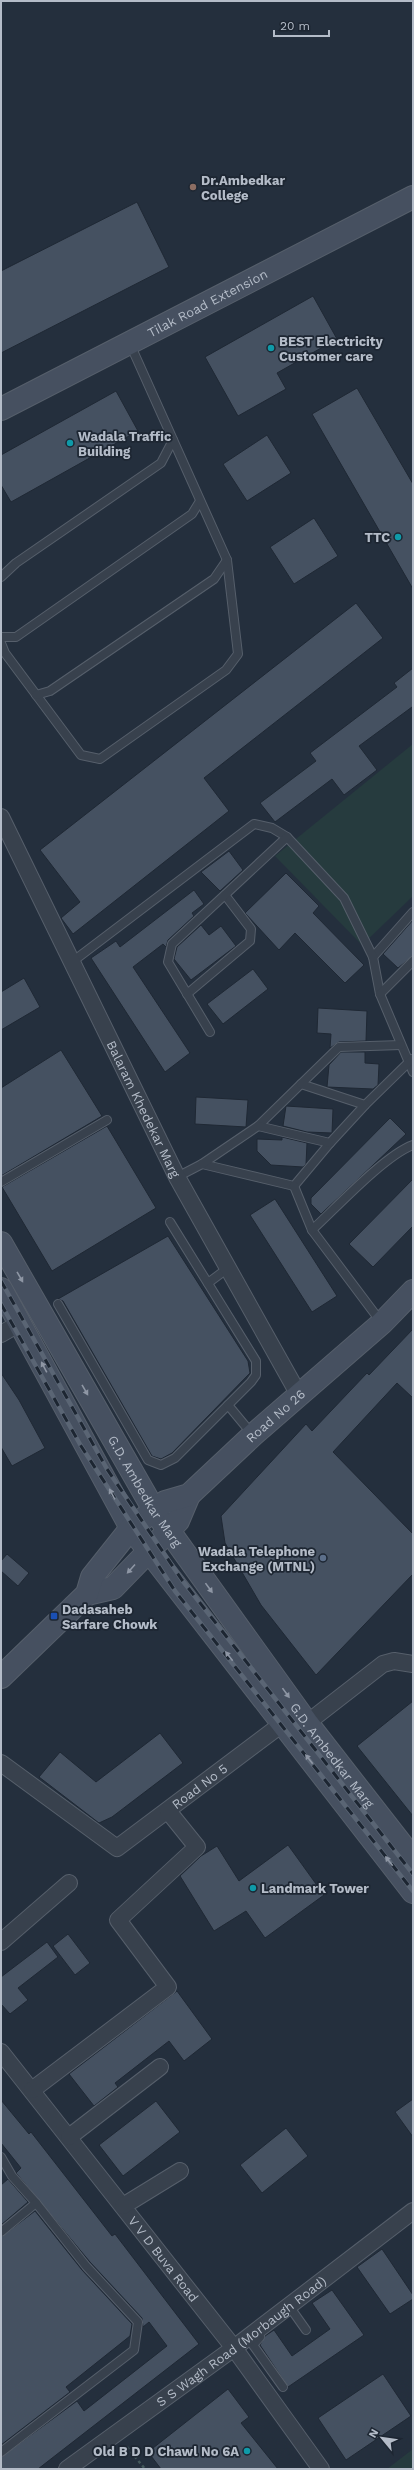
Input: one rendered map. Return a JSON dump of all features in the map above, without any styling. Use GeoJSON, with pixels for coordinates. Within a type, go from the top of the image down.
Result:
{"type":"FeatureCollection","features":[{"type":"Feature","properties":{"kind":"main road","name":"Tilak Road Extension"},"geometry":{"type":"LineString","coordinates":[[1,409],[413,197]]}},
{"type":"Feature","properties":{"kind":"main road","name":"G.D. Ambedkar Marg"},"geometry":{"type":"LineString","coordinates":[[1,1243],[35,1302],[74,1352],[154,1510],[413,1892]]}},
{"type":"Feature","properties":{"kind":"main road","name":"G.D. Ambedkar Marg"},"geometry":{"type":"LineString","coordinates":[[1,1289],[131,1528],[146,1551],[296,1720],[413,1859]]}},
{"type":"Feature","properties":{"kind":"main road","name":"Road No 26"},"geometry":{"type":"LineString","coordinates":[[87,1594],[92,1577],[131,1528],[165,1502],[189,1495],[252,1435],[382,1323],[413,1291]]}},
{"type":"Feature","properties":{"kind":"main road"},"geometry":{"type":"LineString","coordinates":[[17,1318],[35,1302]]}},
{"type":"Feature","properties":{"kind":"main road"},"geometry":{"type":"LineString","coordinates":[[1,1677],[87,1594],[113,1588],[146,1551],[178,1521],[189,1495]]}},
{"type":"Feature","properties":{"kind":"street","name":"Balaram Khedekar Marg"},"geometry":{"type":"LineString","coordinates":[[1,817],[177,1177],[299,1395]]}},
{"type":"Feature","properties":{"kind":"street"},"geometry":{"type":"LineString","coordinates":[[1,1334],[17,1318]]}},
{"type":"Feature","properties":{"kind":"street","name":"Road No 5"},"geometry":{"type":"LineString","coordinates":[[1,1763],[117,1848],[296,1720],[383,1664],[394,1661],[413,1664]]}},
{"type":"Feature","properties":{"kind":"street"},"geometry":{"type":"LineString","coordinates":[[32,2090],[168,1987],[118,1920],[197,1847],[168,1811]]}},
{"type":"Feature","properties":{"kind":"street"},"geometry":{"type":"LineString","coordinates":[[1,1942],[69,1882]]}},
{"type":"Feature","properties":{"kind":"street","name":"V V D Buva Road"},"geometry":{"type":"LineString","coordinates":[[1,2052],[234,2348],[321,2469]]}},
{"type":"Feature","properties":{"kind":"street"},"geometry":{"type":"LineString","coordinates":[[69,2137],[160,2067]]}},
{"type":"Feature","properties":{"kind":"street"},"geometry":{"type":"LineString","coordinates":[[123,2206],[180,2171]]}},
{"type":"Feature","properties":{"kind":"street","name":"S S Wagh Road (Morbaugh Road)"},"geometry":{"type":"LineString","coordinates":[[67,2469],[234,2348],[291,2309],[410,2219]]}},
{"type":"Feature","properties":{"kind":"lane"},"geometry":{"type":"LineString","coordinates":[[1,643],[5,653],[81,754],[100,760],[226,670],[238,654],[227,560],[129,344]]}},
{"type":"Feature","properties":{"kind":"lane"},"geometry":{"type":"LineString","coordinates":[[1,577],[16,563],[161,464],[173,440]]}},
{"type":"Feature","properties":{"kind":"lane"},"geometry":{"type":"LineString","coordinates":[[1,637],[16,637],[192,514],[200,501]]}},
{"type":"Feature","properties":{"kind":"lane"},"geometry":{"type":"LineString","coordinates":[[36,695],[50,692],[214,579],[227,560]]}},
{"type":"Feature","properties":{"kind":"lane"},"geometry":{"type":"LineString","coordinates":[[72,962],[254,824],[272,828],[287,837],[344,898],[373,957],[380,994],[401,1045],[411,1060],[413,1072]]}},
{"type":"Feature","properties":{"kind":"lane"},"geometry":{"type":"LineString","coordinates":[[210,1032],[168,962],[169,951],[172,944],[287,837]]}},
{"type":"Feature","properties":{"kind":"lane"},"geometry":{"type":"LineString","coordinates":[[187,994],[250,941],[251,928],[225,895]]}},
{"type":"Feature","properties":{"kind":"lane"},"geometry":{"type":"LineString","coordinates":[[373,957],[413,912]]}},
{"type":"Feature","properties":{"kind":"lane"},"geometry":{"type":"LineString","coordinates":[[380,994],[413,961]]}},
{"type":"Feature","properties":{"kind":"lane"},"geometry":{"type":"LineString","coordinates":[[177,1177],[202,1164],[258,1126],[339,1047],[401,1045]]}},
{"type":"Feature","properties":{"kind":"lane"},"geometry":{"type":"LineString","coordinates":[[294,1186],[330,1143],[365,1105],[411,1060]]}},
{"type":"Feature","properties":{"kind":"lane"},"geometry":{"type":"LineString","coordinates":[[301,1084],[365,1105]]}},
{"type":"Feature","properties":{"kind":"lane"},"geometry":{"type":"LineString","coordinates":[[1,1182],[107,1120]]}},
{"type":"Feature","properties":{"kind":"lane"},"geometry":{"type":"LineString","coordinates":[[258,1126],[330,1143]]}},
{"type":"Feature","properties":{"kind":"lane"},"geometry":{"type":"LineString","coordinates":[[312,1230],[374,1173],[404,1148],[413,1145]]}},
{"type":"Feature","properties":{"kind":"lane"},"geometry":{"type":"LineString","coordinates":[[202,1164],[294,1186]]}},
{"type":"Feature","properties":{"kind":"lane"},"geometry":{"type":"LineString","coordinates":[[294,1186],[312,1230],[382,1323]]}},
{"type":"Feature","properties":{"kind":"lane"},"geometry":{"type":"LineString","coordinates":[[58,1304],[74,1352],[148,1460],[155,1464],[167,1463],[175,1458],[251,1382],[256,1375],[256,1361],[170,1222]]}},
{"type":"Feature","properties":{"kind":"lane"},"geometry":{"type":"LineString","coordinates":[[208,1283],[228,1268]]}},
{"type":"Feature","properties":{"kind":"lane"},"geometry":{"type":"LineString","coordinates":[[228,1405],[252,1435]]}},
{"type":"Feature","properties":{"kind":"lane"},"geometry":{"type":"LineString","coordinates":[[1,2157],[12,2176],[36,2203],[86,2266],[138,2322],[134,2350],[1,2452]]}},
{"type":"Feature","properties":{"kind":"lane"},"geometry":{"type":"LineString","coordinates":[[1,2232],[36,2203]]}},
{"type":"Feature","properties":{"kind":"lane"},"geometry":{"type":"LineString","coordinates":[[283,2387],[253,2343],[291,2309],[327,2285]]}},
{"type":"Feature","properties":{"kind":"lane"},"geometry":{"type":"LineString","coordinates":[[291,2309],[306,2330]]}},
{"type":"Feature","properties":{"kind":"path"},"geometry":{"type":"LineString","coordinates":[[117,2434],[145,2469]]}},
{"type":"Feature","properties":{"kind":"green space"},"geometry":{"type":"Polygon","coordinates":[[[413,744],[413,896],[362,945],[275,856],[413,744]]]}},
{"type":"Feature","properties":{"kind":"green space"},"geometry":{"type":"Polygon","coordinates":[[[413,2449],[413,2469],[387,2469],[413,2449]]]}},
{"type":"Feature","properties":{"kind":"building"},"geometry":{"type":"Polygon","coordinates":[[[137,202],[169,267],[1,353],[1,271],[137,202]]]}},
{"type":"Feature","properties":{"kind":"building","name":"BEST Electricity Customer care"},"geometry":{"type":"Polygon","coordinates":[[[313,296],[337,339],[277,373],[286,389],[238,416],[205,357],[313,296]]]}},
{"type":"Feature","properties":{"kind":"building","name":"TTC"},"geometry":{"type":"Polygon","coordinates":[[[357,388],[413,484],[413,589],[312,414],[357,388]]]}},
{"type":"Feature","properties":{"kind":"building","name":"Wadala Traffic Building"},"geometry":{"type":"Polygon","coordinates":[[[116,391],[138,431],[11,502],[1,485],[1,455],[116,391]]]}},
{"type":"Feature","properties":{"kind":"building"},"geometry":{"type":"Polygon","coordinates":[[[267,435],[291,473],[247,501],[223,464],[267,435]]]}},
{"type":"Feature","properties":{"kind":"building"},"geometry":{"type":"Polygon","coordinates":[[[314,518],[338,556],[294,584],[270,547],[314,518]]]}},
{"type":"Feature","properties":{"kind":"building"},"geometry":{"type":"Polygon","coordinates":[[[356,603],[383,638],[204,778],[229,811],[73,934],[61,918],[80,902],[40,850],[356,603]]]}},
{"type":"Feature","properties":{"kind":"building"},"geometry":{"type":"Polygon","coordinates":[[[413,668],[413,708],[412,707],[359,746],[377,770],[344,795],[332,779],[275,822],[260,803],[316,761],[310,753],[397,687],[394,683],[413,668]]]}},
{"type":"Feature","properties":{"kind":"building"},"geometry":{"type":"Polygon","coordinates":[[[229,851],[243,870],[220,891],[201,872],[229,851]]]}},
{"type":"Feature","properties":{"kind":"building"},"geometry":{"type":"Polygon","coordinates":[[[286,873],[319,906],[313,913],[364,965],[345,983],[295,933],[279,950],[245,913],[286,873]]]}},
{"type":"Feature","properties":{"kind":"building"},"geometry":{"type":"Polygon","coordinates":[[[194,890],[204,904],[192,913],[194,916],[168,940],[166,947],[163,944],[133,967],[190,1053],[165,1072],[91,958],[116,941],[120,947],[194,890]]]}},
{"type":"Feature","properties":{"kind":"building"},"geometry":{"type":"Polygon","coordinates":[[[413,920],[413,956],[398,968],[383,954],[413,920]]]}},
{"type":"Feature","properties":{"kind":"building"},"geometry":{"type":"Polygon","coordinates":[[[201,925],[209,935],[221,926],[236,946],[191,980],[174,959],[177,947],[201,925]]]}},
{"type":"Feature","properties":{"kind":"building"},"geometry":{"type":"Polygon","coordinates":[[[253,969],[268,989],[223,1024],[207,1004],[253,969]]]}},
{"type":"Feature","properties":{"kind":"building"},"geometry":{"type":"Polygon","coordinates":[[[24,978],[40,1007],[1,1030],[1,992],[24,978]]]}},
{"type":"Feature","properties":{"kind":"building"},"geometry":{"type":"Polygon","coordinates":[[[318,1008],[367,1011],[366,1041],[339,1042],[330,1048],[331,1034],[317,1033],[318,1008]]]}},
{"type":"Feature","properties":{"kind":"building"},"geometry":{"type":"Polygon","coordinates":[[[61,1050],[102,1116],[1,1176],[1,1088],[61,1050]]]}},
{"type":"Feature","properties":{"kind":"building"},"geometry":{"type":"Polygon","coordinates":[[[341,1052],[365,1052],[365,1063],[379,1064],[378,1085],[373,1089],[327,1087],[329,1065],[341,1052]]]}},
{"type":"Feature","properties":{"kind":"building"},"geometry":{"type":"Polygon","coordinates":[[[196,1097],[248,1100],[246,1127],[195,1124],[196,1097]]]}},
{"type":"Feature","properties":{"kind":"building"},"geometry":{"type":"Polygon","coordinates":[[[286,1106],[333,1109],[332,1133],[307,1132],[283,1126],[286,1106]]]}},
{"type":"Feature","properties":{"kind":"building"},"geometry":{"type":"Polygon","coordinates":[[[390,1118],[406,1134],[321,1214],[311,1204],[311,1198],[390,1118]]]}},
{"type":"Feature","properties":{"kind":"building"},"geometry":{"type":"Polygon","coordinates":[[[107,1126],[156,1208],[52,1271],[2,1187],[107,1126]]]}},
{"type":"Feature","properties":{"kind":"building"},"geometry":{"type":"Polygon","coordinates":[[[282,1137],[307,1143],[306,1164],[303,1167],[271,1165],[257,1151],[257,1139],[282,1140],[282,1137]]]}},
{"type":"Feature","properties":{"kind":"building"},"geometry":{"type":"Polygon","coordinates":[[[413,1179],[413,1226],[373,1267],[349,1244],[413,1179]]]}},
{"type":"Feature","properties":{"kind":"building"},"geometry":{"type":"Polygon","coordinates":[[[275,1199],[337,1296],[312,1312],[250,1215],[275,1199]]]}},
{"type":"Feature","properties":{"kind":"building"},"geometry":{"type":"Polygon","coordinates":[[[168,1236],[248,1361],[250,1373],[172,1453],[161,1459],[152,1456],[63,1301],[58,1299],[168,1236]]]}},
{"type":"Feature","properties":{"kind":"building","name":"Wadala Telephone Exchange (MTNL)"},"geometry":{"type":"Polygon","coordinates":[[[413,1329],[413,1398],[397,1383],[333,1452],[413,1534],[413,1574],[316,1675],[261,1605],[225,1543],[221,1516],[306,1424],[312,1431],[367,1373],[369,1375],[413,1329]]]}},
{"type":"Feature","properties":{"kind":"building"},"geometry":{"type":"Polygon","coordinates":[[[1,1373],[19,1400],[45,1448],[12,1466],[1,1447],[1,1373]]]}},
{"type":"Feature","properties":{"kind":"building"},"geometry":{"type":"Polygon","coordinates":[[[7,1554],[29,1573],[18,1586],[1,1571],[1,1561],[7,1554]]]}},
{"type":"Feature","properties":{"kind":"building"},"geometry":{"type":"Polygon","coordinates":[[[413,1701],[413,1816],[357,1746],[413,1701]]]}},
{"type":"Feature","properties":{"kind":"building"},"geometry":{"type":"Polygon","coordinates":[[[160,1733],[183,1763],[112,1817],[99,1823],[39,1777],[60,1752],[96,1782],[160,1733]]]}},
{"type":"Feature","properties":{"kind":"building","name":"Landmark Tower"},"geometry":{"type":"Polygon","coordinates":[[[288,1845],[324,1895],[265,1938],[246,1911],[214,1931],[180,1876],[201,1856],[217,1846],[239,1881],[288,1845]]]}},
{"type":"Feature","properties":{"kind":"building"},"geometry":{"type":"Polygon","coordinates":[[[68,1934],[90,1963],[75,1975],[53,1946],[68,1934]]]}},
{"type":"Feature","properties":{"kind":"building"},"geometry":{"type":"Polygon","coordinates":[[[47,1942],[58,1957],[18,1988],[28,2000],[10,2014],[1,2004],[1,1977],[47,1942]]]}},
{"type":"Feature","properties":{"kind":"building"},"geometry":{"type":"Polygon","coordinates":[[[177,1991],[212,2039],[184,2061],[169,2041],[115,2083],[118,2087],[94,2106],[69,2074],[177,1991]]]}},
{"type":"Feature","properties":{"kind":"building"},"geometry":{"type":"Polygon","coordinates":[[[413,2099],[413,2137],[395,2112],[413,2099]]]}},
{"type":"Feature","properties":{"kind":"building"},"geometry":{"type":"Polygon","coordinates":[[[1,2100],[29,2134],[31,2132],[112,2236],[115,2234],[199,2344],[38,2469],[1,2469],[1,2457],[77,2401],[84,2411],[167,2346],[149,2322],[143,2327],[142,2318],[90,2262],[16,2173],[21,2168],[1,2143],[1,2100]]]}},
{"type":"Feature","properties":{"kind":"building"},"geometry":{"type":"Polygon","coordinates":[[[156,2101],[180,2132],[123,2176],[99,2145],[156,2101]]]}},
{"type":"Feature","properties":{"kind":"building"},"geometry":{"type":"Polygon","coordinates":[[[286,2128],[308,2156],[262,2193],[240,2165],[286,2128]]]}},
{"type":"Feature","properties":{"kind":"building"},"geometry":{"type":"Polygon","coordinates":[[[8,2179],[28,2202],[1,2225],[1,2185],[8,2179]]]}},
{"type":"Feature","properties":{"kind":"building"},"geometry":{"type":"Polygon","coordinates":[[[35,2211],[82,2270],[132,2324],[130,2336],[66,2387],[70,2392],[1,2445],[1,2237],[35,2211]]]}},
{"type":"Feature","properties":{"kind":"building"},"geometry":{"type":"Polygon","coordinates":[[[382,2249],[413,2295],[413,2299],[390,2314],[357,2267],[382,2249]]]}},
{"type":"Feature","properties":{"kind":"building"},"geometry":{"type":"Polygon","coordinates":[[[332,2290],[364,2335],[288,2387],[260,2345],[265,2336],[274,2330],[292,2356],[330,2329],[312,2303],[332,2290]]]}},
{"type":"Feature","properties":{"kind":"building"},"geometry":{"type":"Polygon","coordinates":[[[383,2374],[411,2416],[346,2460],[318,2418],[383,2374]]]}},
{"type":"Feature","properties":{"kind":"building"},"geometry":{"type":"Polygon","coordinates":[[[228,2389],[249,2417],[241,2423],[278,2469],[161,2469],[148,2452],[228,2389]]]}},
{"type":"Feature","properties":{"kind":"railway"},"geometry":{"type":"LineString","coordinates":[[1,1281],[107,1469],[182,1580],[413,1874]]}},
{"type":"Feature","properties":{"kind":"railway"},"geometry":{"type":"LineString","coordinates":[[1,1304],[81,1446],[175,1591],[413,1891]]}},
{"type":"Feature","properties":{"kind":"place","name":"Dr.Ambedkar College"},"geometry":{"type":"Point","coordinates":[193,187]}},
{"type":"Feature","properties":{"kind":"place","name":"BEST Electricity Customer care"},"geometry":{"type":"Point","coordinates":[271,348]}},
{"type":"Feature","properties":{"kind":"place","name":"Wadala Traffic Building"},"geometry":{"type":"Point","coordinates":[70,443]}},
{"type":"Feature","properties":{"kind":"place","name":"TTC"},"geometry":{"type":"Point","coordinates":[398,537]}},
{"type":"Feature","properties":{"kind":"place","name":"Wadala Telephone Exchange (MTNL)"},"geometry":{"type":"Point","coordinates":[323,1558]}},
{"type":"Feature","properties":{"kind":"place","name":"Dadasaheb Sarfare Chowk"},"geometry":{"type":"Point","coordinates":[54,1616]}},
{"type":"Feature","properties":{"kind":"place","name":"Landmark Tower"},"geometry":{"type":"Point","coordinates":[253,1888]}},
{"type":"Feature","properties":{"kind":"place","name":"Old B D D Chawl No 6A"},"geometry":{"type":"Point","coordinates":[247,2451]}}]}
